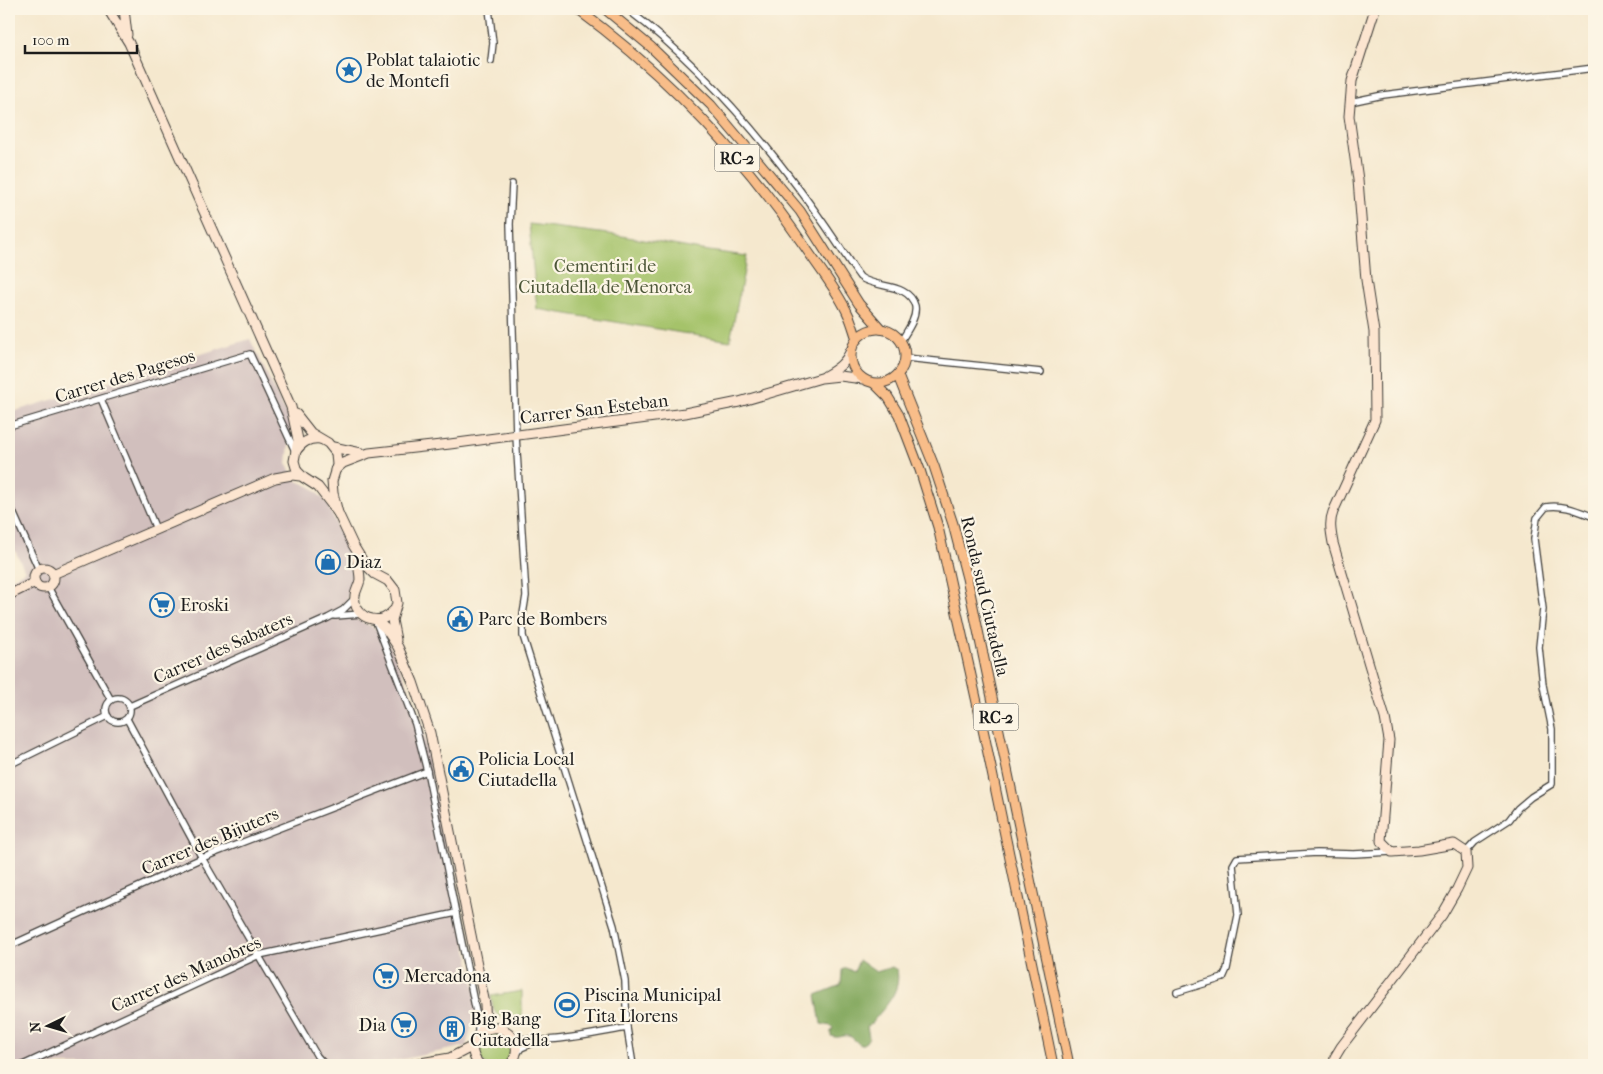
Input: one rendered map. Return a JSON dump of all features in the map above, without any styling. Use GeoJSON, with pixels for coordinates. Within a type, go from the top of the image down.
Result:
{"type":"FeatureCollection","features":[{"type":"Feature","properties":{"kind":"main road","name":"RC-2"},"geometry":{"type":"LineString","coordinates":[[577,9],[604,29],[678,95],[739,160],[792,227],[828,280],[848,313],[856,339]]}},
{"type":"Feature","properties":{"kind":"main road","name":"RC-2"},"geometry":{"type":"LineString","coordinates":[[605,9],[651,47],[711,105],[800,211],[859,304],[881,329],[889,331],[901,341]]}},
{"type":"Feature","properties":{"kind":"main road"},"geometry":{"type":"LineString","coordinates":[[881,329],[868,331],[856,339],[851,350],[853,367],[863,380],[875,384],[892,381],[898,376],[904,368],[906,358],[905,349],[901,341]]}},
{"type":"Feature","properties":{"kind":"main road","name":"Ronda sud Ciutadella"},"geometry":{"type":"LineString","coordinates":[[898,376],[934,466],[953,524],[967,578],[1069,1065]]}},
{"type":"Feature","properties":{"kind":"main road","name":"Ronda sud Ciutadella"},"geometry":{"type":"LineString","coordinates":[[875,384],[888,397],[899,415],[920,470],[938,527],[984,734],[1053,1065]]}},
{"type":"Feature","properties":{"kind":"street"},"geometry":{"type":"LineString","coordinates":[[108,9],[129,43],[291,407],[297,433],[295,466],[300,476]]}},
{"type":"Feature","properties":{"kind":"street"},"geometry":{"type":"LineString","coordinates":[[124,9],[125,27],[129,43]]}},
{"type":"Feature","properties":{"kind":"street"},"geometry":{"type":"LineString","coordinates":[[490,9],[493,43],[491,61]]}},
{"type":"Feature","properties":{"kind":"street"},"geometry":{"type":"LineString","coordinates":[[627,9],[649,25],[714,88],[759,137],[797,184],[862,278],[903,291],[909,296],[915,307],[913,322],[901,341]]}},
{"type":"Feature","properties":{"kind":"street"},"geometry":{"type":"LineString","coordinates":[[1373,9],[1374,12],[1352,81],[1349,116],[1358,180],[1366,280],[1374,332],[1375,420],[1330,519],[1333,543],[1385,718],[1389,740],[1381,841],[1392,852]]}},
{"type":"Feature","properties":{"kind":"street"},"geometry":{"type":"LineString","coordinates":[[1350,102],[1382,95],[1594,68]]}},
{"type":"Feature","properties":{"kind":"street"},"geometry":{"type":"LineString","coordinates":[[512,184],[510,224],[516,436],[526,596],[523,614],[523,636],[614,926],[625,981],[627,1028],[633,1065]]}},
{"type":"Feature","properties":{"kind":"street","name":"Carrer San Esteban"},"geometry":{"type":"LineString","coordinates":[[333,447],[352,452],[369,453],[516,436],[685,413],[739,402],[820,378],[836,370],[847,359],[851,350]]}},
{"type":"Feature","properties":{"kind":"street","name":"Carrer des Pagesos"},"geometry":{"type":"LineString","coordinates":[[9,426],[250,354],[295,455]]}},
{"type":"Feature","properties":{"kind":"street"},"geometry":{"type":"LineString","coordinates":[[906,358],[1041,372]]}},
{"type":"Feature","properties":{"kind":"street","name":"Carrer San Esteban"},"geometry":{"type":"LineString","coordinates":[[820,378],[840,376],[863,380]]}},
{"type":"Feature","properties":{"kind":"street"},"geometry":{"type":"LineString","coordinates":[[101,399],[156,529]]}},
{"type":"Feature","properties":{"kind":"street"},"geometry":{"type":"LineString","coordinates":[[291,407],[307,429],[333,447],[337,458],[332,481],[333,493],[338,512],[353,546],[359,566],[360,576],[355,598],[357,608],[362,614],[376,620],[386,629],[398,648],[413,682],[430,733],[485,1004],[493,1023],[497,1027]]}},
{"type":"Feature","properties":{"kind":"street"},"geometry":{"type":"LineString","coordinates":[[53,574],[275,478],[287,470],[301,444],[310,440],[323,440]]}},
{"type":"Feature","properties":{"kind":"street","name":"Carrer San Esteban"},"geometry":{"type":"LineString","coordinates":[[334,471],[343,463],[369,453]]}},
{"type":"Feature","properties":{"kind":"street"},"geometry":{"type":"LineString","coordinates":[[311,482],[324,481],[334,471]]}},
{"type":"Feature","properties":{"kind":"street"},"geometry":{"type":"LineString","coordinates":[[275,478],[292,475],[300,476],[311,482],[326,496],[338,512]]}},
{"type":"Feature","properties":{"kind":"street"},"geometry":{"type":"LineString","coordinates":[[9,503],[39,570]]}},
{"type":"Feature","properties":{"kind":"street"},"geometry":{"type":"LineString","coordinates":[[1334,1065],[1335,1056],[1341,1047],[1442,914],[1467,868],[1466,852],[1475,842],[1510,820],[1518,808],[1531,797],[1552,784],[1552,729],[1543,685],[1539,647],[1543,609],[1534,539],[1537,518],[1546,507],[1556,505],[1594,517]]}},
{"type":"Feature","properties":{"kind":"street"},"geometry":{"type":"LineString","coordinates":[[353,546],[374,574],[392,585],[397,594],[397,603],[393,611],[384,618],[376,620]]}},
{"type":"Feature","properties":{"kind":"street"},"geometry":{"type":"LineString","coordinates":[[48,569],[53,574],[53,580],[48,587],[40,587],[35,582],[34,576],[39,570],[48,569]]}},
{"type":"Feature","properties":{"kind":"street"},"geometry":{"type":"LineString","coordinates":[[358,587],[369,578],[383,578]]}},
{"type":"Feature","properties":{"kind":"street"},"geometry":{"type":"LineString","coordinates":[[9,595],[35,582]]}},
{"type":"Feature","properties":{"kind":"street"},"geometry":{"type":"LineString","coordinates":[[48,587],[111,700]]}},
{"type":"Feature","properties":{"kind":"street","name":"Carrer des Sabaters"},"geometry":{"type":"LineString","coordinates":[[130,706],[328,618],[342,610],[355,598]]}},
{"type":"Feature","properties":{"kind":"street"},"geometry":{"type":"LineString","coordinates":[[393,611],[393,628],[398,648]]}},
{"type":"Feature","properties":{"kind":"street","name":"Carrer des Sabaters"},"geometry":{"type":"LineString","coordinates":[[328,618],[344,614],[362,614]]}},
{"type":"Feature","properties":{"kind":"street"},"geometry":{"type":"LineString","coordinates":[[376,620],[415,724],[427,770],[480,1033]]}},
{"type":"Feature","properties":{"kind":"street"},"geometry":{"type":"LineString","coordinates":[[111,700],[122,698],[130,706],[127,720]]}},
{"type":"Feature","properties":{"kind":"street"},"geometry":{"type":"LineString","coordinates":[[111,700],[106,709],[108,716],[116,723],[127,720]]}},
{"type":"Feature","properties":{"kind":"street"},"geometry":{"type":"LineString","coordinates":[[9,764],[108,716]]}},
{"type":"Feature","properties":{"kind":"street"},"geometry":{"type":"LineString","coordinates":[[127,720],[202,858],[325,1065]]}},
{"type":"Feature","properties":{"kind":"street","name":"Carrer des Bijuters"},"geometry":{"type":"LineString","coordinates":[[9,946],[202,858],[427,770]]}},
{"type":"Feature","properties":{"kind":"street"},"geometry":{"type":"LineString","coordinates":[[1177,992],[1223,978],[1227,969],[1238,915],[1233,865],[1237,858],[1317,853],[1392,852],[1454,844],[1466,852]]}},
{"type":"Feature","properties":{"kind":"street","name":"Carrer des Manobres"},"geometry":{"type":"LineString","coordinates":[[23,1065],[259,955],[456,912]]}},
{"type":"Feature","properties":{"kind":"street"},"geometry":{"type":"LineString","coordinates":[[478,1064],[473,1054],[473,1046],[485,1019],[485,1004]]}},
{"type":"Feature","properties":{"kind":"street"},"geometry":{"type":"LineString","coordinates":[[480,1033],[489,1028],[497,1027],[520,1038],[542,1040]]}},
{"type":"Feature","properties":{"kind":"street"},"geometry":{"type":"LineString","coordinates":[[510,1065],[521,1048],[542,1040],[627,1028]]}},
{"type":"Feature","properties":{"kind":"street"},"geometry":{"type":"LineString","coordinates":[[512,1034],[516,1042],[517,1054]]}},
{"type":"Feature","properties":{"kind":"street"},"geometry":{"type":"LineString","coordinates":[[450,1058],[473,1046]]}},
{"type":"Feature","properties":{"kind":"street"},"geometry":{"type":"LineString","coordinates":[[318,1056],[320,1065]]}},
{"type":"Feature","properties":{"kind":"street"},"geometry":{"type":"LineString","coordinates":[[409,1065],[450,1058],[471,1059],[478,1064]]}},
{"type":"Feature","properties":{"kind":"shaded area"},"geometry":{"type":"Polygon","coordinates":[[[250,339],[291,424],[287,464],[295,480],[311,487],[327,503],[354,566],[355,576],[347,598],[354,618],[384,632],[408,686],[422,727],[480,1014],[472,1026],[466,1046],[375,1065],[9,1065],[9,580],[25,571],[9,538],[9,413],[250,339]]]}},
{"type":"Feature","properties":{"kind":"green space","name":"Cementiri de Ciutadella de Menorca"},"geometry":{"type":"Polygon","coordinates":[[[529,224],[616,235],[747,256],[730,341],[537,309],[529,224]]]}},
{"type":"Feature","properties":{"kind":"green space"},"geometry":{"type":"Polygon","coordinates":[[[859,960],[876,972],[892,967],[897,970],[898,978],[897,986],[890,1000],[870,1025],[867,1026],[869,1037],[861,1045],[850,1037],[831,1036],[833,1029],[831,1026],[821,1024],[816,995],[841,985],[842,970],[846,968],[854,972],[859,960]]]}},
{"type":"Feature","properties":{"kind":"green space"},"geometry":{"type":"Polygon","coordinates":[[[522,991],[522,1027],[517,1023],[518,1020],[498,1016],[491,996],[522,991]]]}},
{"type":"Feature","properties":{"kind":"green space"},"geometry":{"type":"Polygon","coordinates":[[[495,1033],[507,1038],[512,1050],[507,1062],[495,1067],[483,1062],[478,1050],[483,1038],[495,1033]]]}},
{"type":"Feature","properties":{"kind":"place","name":"Poblat talaiotic de Montefi"},"geometry":{"type":"Point","coordinates":[349,70]}},
{"type":"Feature","properties":{"kind":"place","name":"Diaz"},"geometry":{"type":"Point","coordinates":[328,562]}},
{"type":"Feature","properties":{"kind":"place","name":"Eroski"},"geometry":{"type":"Point","coordinates":[162,605]}},
{"type":"Feature","properties":{"kind":"place","name":"Parc de Bombers"},"geometry":{"type":"Point","coordinates":[460,619]}},
{"type":"Feature","properties":{"kind":"place","name":"Policia Local Ciutadella"},"geometry":{"type":"Point","coordinates":[461,769]}},
{"type":"Feature","properties":{"kind":"place","name":"Mercadona"},"geometry":{"type":"Point","coordinates":[386,976]}},
{"type":"Feature","properties":{"kind":"place","name":"Piscina Municipal Tita Llorens"},"geometry":{"type":"Point","coordinates":[567,1005]}},
{"type":"Feature","properties":{"kind":"place","name":"Dia"},"geometry":{"type":"Point","coordinates":[404,1025]}},
{"type":"Feature","properties":{"kind":"place","name":"Big Bang Ciutadella"},"geometry":{"type":"Point","coordinates":[452,1029]}}]}
